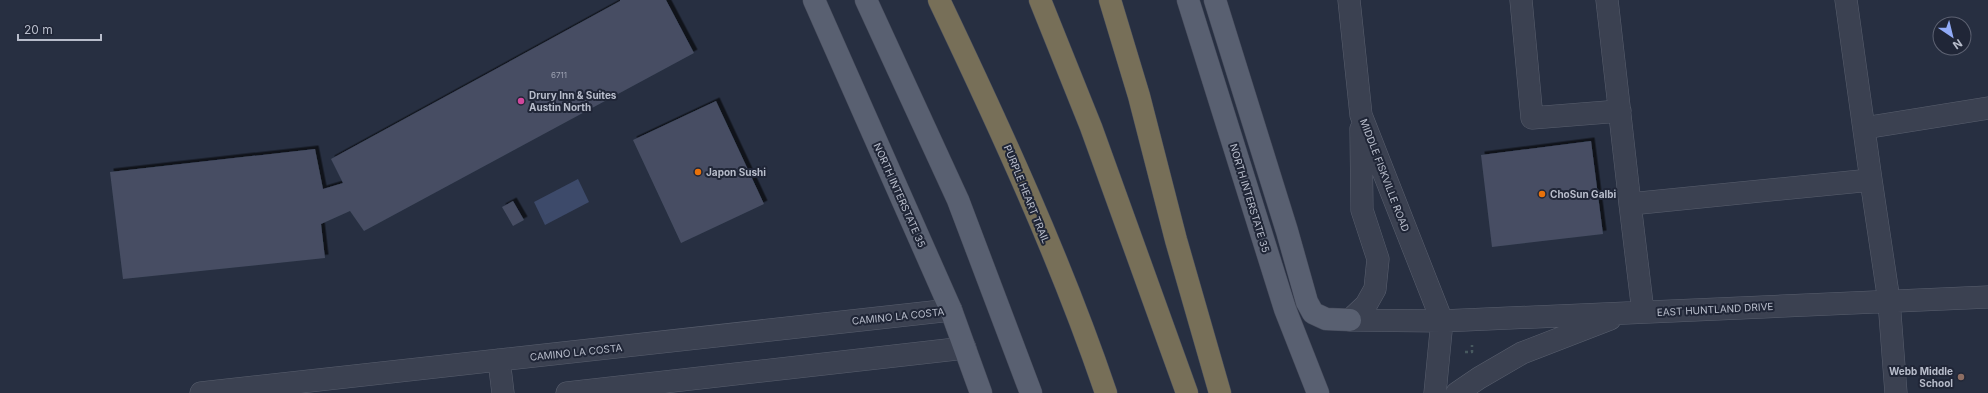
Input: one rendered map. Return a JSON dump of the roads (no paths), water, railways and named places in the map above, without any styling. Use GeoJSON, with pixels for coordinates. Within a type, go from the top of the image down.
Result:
{"type":"FeatureCollection","features":[{"type":"Feature","properties":{"kind":"highway","name":"PURPLE HEART TRAIL"},"geometry":{"type":"LineString","coordinates":[[939,0],[1004,139],[1089,345],[1106,393]]}},
{"type":"Feature","properties":{"kind":"highway"},"geometry":{"type":"LineString","coordinates":[[1040,0],[1091,127],[1187,393]]}},
{"type":"Feature","properties":{"kind":"highway"},"geometry":{"type":"LineString","coordinates":[[1110,0],[1139,96],[1176,240],[1220,393]]}},
{"type":"Feature","properties":{"kind":"main road","name":"NORTH INTERSTATE 35"},"geometry":{"type":"LineString","coordinates":[[814,0],[951,310],[981,393]]}},
{"type":"Feature","properties":{"kind":"main road"},"geometry":{"type":"LineString","coordinates":[[866,0],[958,200],[1031,393]]}},
{"type":"Feature","properties":{"kind":"main road","name":"NORTH INTERSTATE 35"},"geometry":{"type":"LineString","coordinates":[[1188,0],[1285,309],[1318,393]]}},
{"type":"Feature","properties":{"kind":"main road"},"geometry":{"type":"LineString","coordinates":[[1215,0],[1288,231],[1307,302],[1313,313],[1326,319],[1350,320]]}},
{"type":"Feature","properties":{"kind":"main road"},"geometry":{"type":"LineString","coordinates":[[1285,309],[1304,393]]}},
{"type":"Feature","properties":{"kind":"street","name":"MIDDLE FISKVILLE ROAD"},"geometry":{"type":"LineString","coordinates":[[1349,0],[1361,115],[1442,321]]}},
{"type":"Feature","properties":{"kind":"street"},"geometry":{"type":"LineString","coordinates":[[1521,0],[1532,118],[1620,111]]}},
{"type":"Feature","properties":{"kind":"street"},"geometry":{"type":"LineString","coordinates":[[1457,393],[1479,378],[1522,353],[1635,312],[1630,204],[1607,0]]}},
{"type":"Feature","properties":{"kind":"street"},"geometry":{"type":"LineString","coordinates":[[1846,0],[1889,301],[1896,393]]}},
{"type":"Feature","properties":{"kind":"street"},"geometry":{"type":"LineString","coordinates":[[1864,128],[1988,108]]}},
{"type":"Feature","properties":{"kind":"street"},"geometry":{"type":"LineString","coordinates":[[1350,320],[1366,305],[1375,289],[1378,259],[1362,210],[1361,115]]}},
{"type":"Feature","properties":{"kind":"street"},"geometry":{"type":"LineString","coordinates":[[1630,204],[1871,180]]}},
{"type":"Feature","properties":{"kind":"street","name":"EAST HUNTLAND DRIVE"},"geometry":{"type":"LineString","coordinates":[[1350,320],[1442,321],[1988,297]]}},
{"type":"Feature","properties":{"kind":"street","name":"CAMINO LA COSTA"},"geometry":{"type":"LineString","coordinates":[[201,393],[951,310]]}},
{"type":"Feature","properties":{"kind":"street"},"geometry":{"type":"LineString","coordinates":[[1435,393],[1442,321]]}},
{"type":"Feature","properties":{"kind":"street"},"geometry":{"type":"LineString","coordinates":[[567,393],[726,384],[965,348]]}},
{"type":"Feature","properties":{"kind":"street"},"geometry":{"type":"LineString","coordinates":[[499,360],[502,393]]}},
{"type":"Feature","properties":{"kind":"water"},"geometry":{"type":"Polygon","coordinates":[[[578,179],[589,202],[545,225],[534,202],[578,179]]]}},
{"type":"Feature","properties":{"kind":"place","name":"Drury Inn & Suites Austin North"},"geometry":{"type":"Point","coordinates":[521,101]}},
{"type":"Feature","properties":{"kind":"place","name":"Japon Sushi"},"geometry":{"type":"Point","coordinates":[698,172]}},
{"type":"Feature","properties":{"kind":"place","name":"ChoSun Galbi"},"geometry":{"type":"Point","coordinates":[1542,194]}},
{"type":"Feature","properties":{"kind":"place","name":"Webb Middle School"},"geometry":{"type":"Point","coordinates":[1961,377]}}]}
